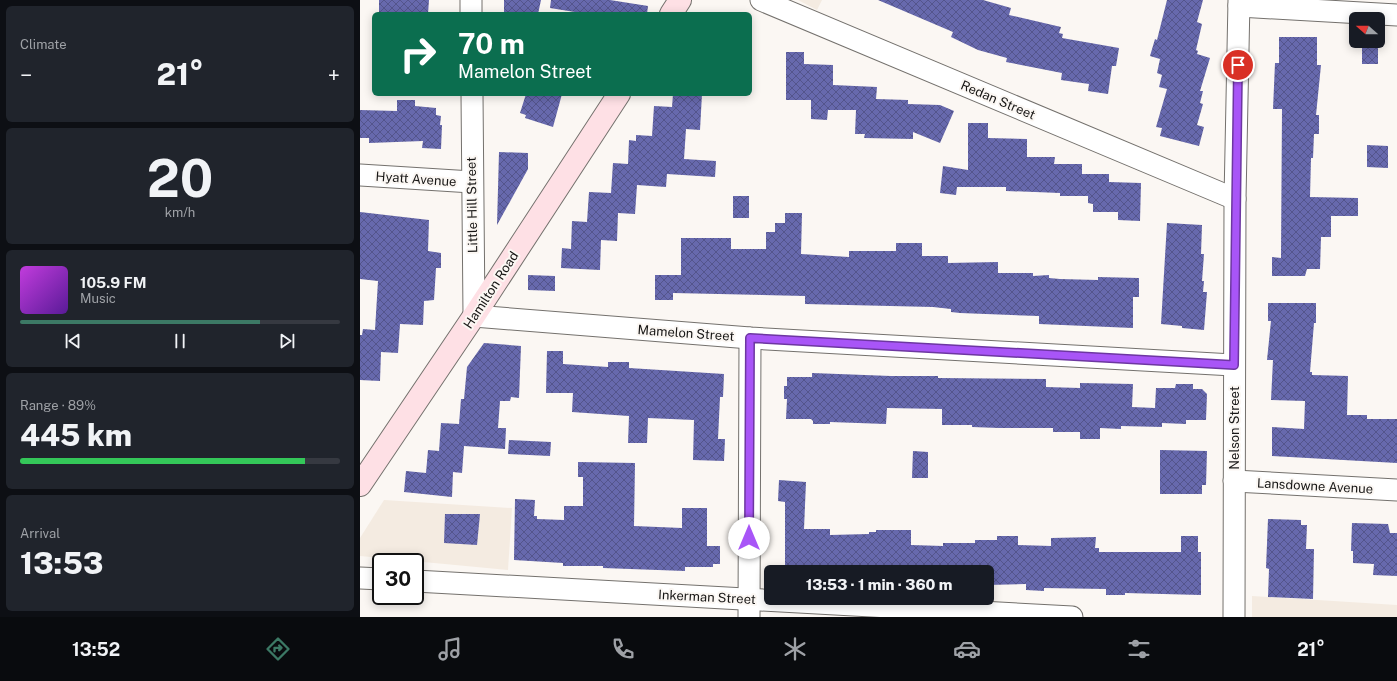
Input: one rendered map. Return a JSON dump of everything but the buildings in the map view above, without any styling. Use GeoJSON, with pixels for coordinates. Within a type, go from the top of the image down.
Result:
{"type":"FeatureCollection","features":[{"type":"Feature","properties":{"kind":"main road"},"geometry":{"type":"LineString","coordinates":[[672,12],[680,0]]}},
{"type":"Feature","properties":{"kind":"main road","name":"Hamilton Road"},"geometry":{"type":"LineString","coordinates":[[360,485],[474,316],[618,96]]}},
{"type":"Feature","properties":{"kind":"street"},"geometry":{"type":"LineString","coordinates":[[471,0],[471,12]]}},
{"type":"Feature","properties":{"kind":"street","name":"Redan Street"},"geometry":{"type":"LineString","coordinates":[[761,0],[1235,199]]}},
{"type":"Feature","properties":{"kind":"street"},"geometry":{"type":"LineString","coordinates":[[1239,3],[1397,15]]}},
{"type":"Feature","properties":{"kind":"street","name":"Nelson Street"},"geometry":{"type":"LineString","coordinates":[[1234,617],[1235,199],[1239,3]]}},
{"type":"Feature","properties":{"kind":"street","name":"Little Hill Street"},"geometry":{"type":"LineString","coordinates":[[472,96],[474,316]]}},
{"type":"Feature","properties":{"kind":"street","name":"Hyatt Avenue"},"geometry":{"type":"LineString","coordinates":[[360,175],[472,182]]}},
{"type":"Feature","properties":{"kind":"street","name":"Mamelon Street"},"geometry":{"type":"LineString","coordinates":[[474,316],[750,338],[1234,365]]}},
{"type":"Feature","properties":{"kind":"street"},"geometry":{"type":"LineString","coordinates":[[748,608],[750,338]]}},
{"type":"Feature","properties":{"kind":"street","name":"Lansdowne Avenue"},"geometry":{"type":"LineString","coordinates":[[1234,481],[1397,490]]}},
{"type":"Feature","properties":{"kind":"street"},"geometry":{"type":"LineString","coordinates":[[360,578],[372,579]]}},
{"type":"Feature","properties":{"kind":"street","name":"Inkerman Street"},"geometry":{"type":"LineString","coordinates":[[424,582],[748,608],[1072,617]]}},
{"type":"Feature","properties":{"kind":"shaded area"},"geometry":{"type":"Polygon","coordinates":[[[798,0],[822,0],[817,10],[798,0]]]}},
{"type":"Feature","properties":{"kind":"shaded area"},"geometry":{"type":"Polygon","coordinates":[[[384,500],[512,508],[508,570],[424,562],[424,553],[372,553],[372,557],[360,556],[360,538],[384,500]]]}},
{"type":"Feature","properties":{"kind":"shaded area"},"geometry":{"type":"Polygon","coordinates":[[[1252,596],[1397,605],[1397,617],[1252,617],[1252,596]]]}},
{"type":"Feature","properties":{"kind":"route"},"geometry":{"type":"LineString","coordinates":[[749,538],[750,338],[1234,365],[1235,199],[1238,65]]}}]}
